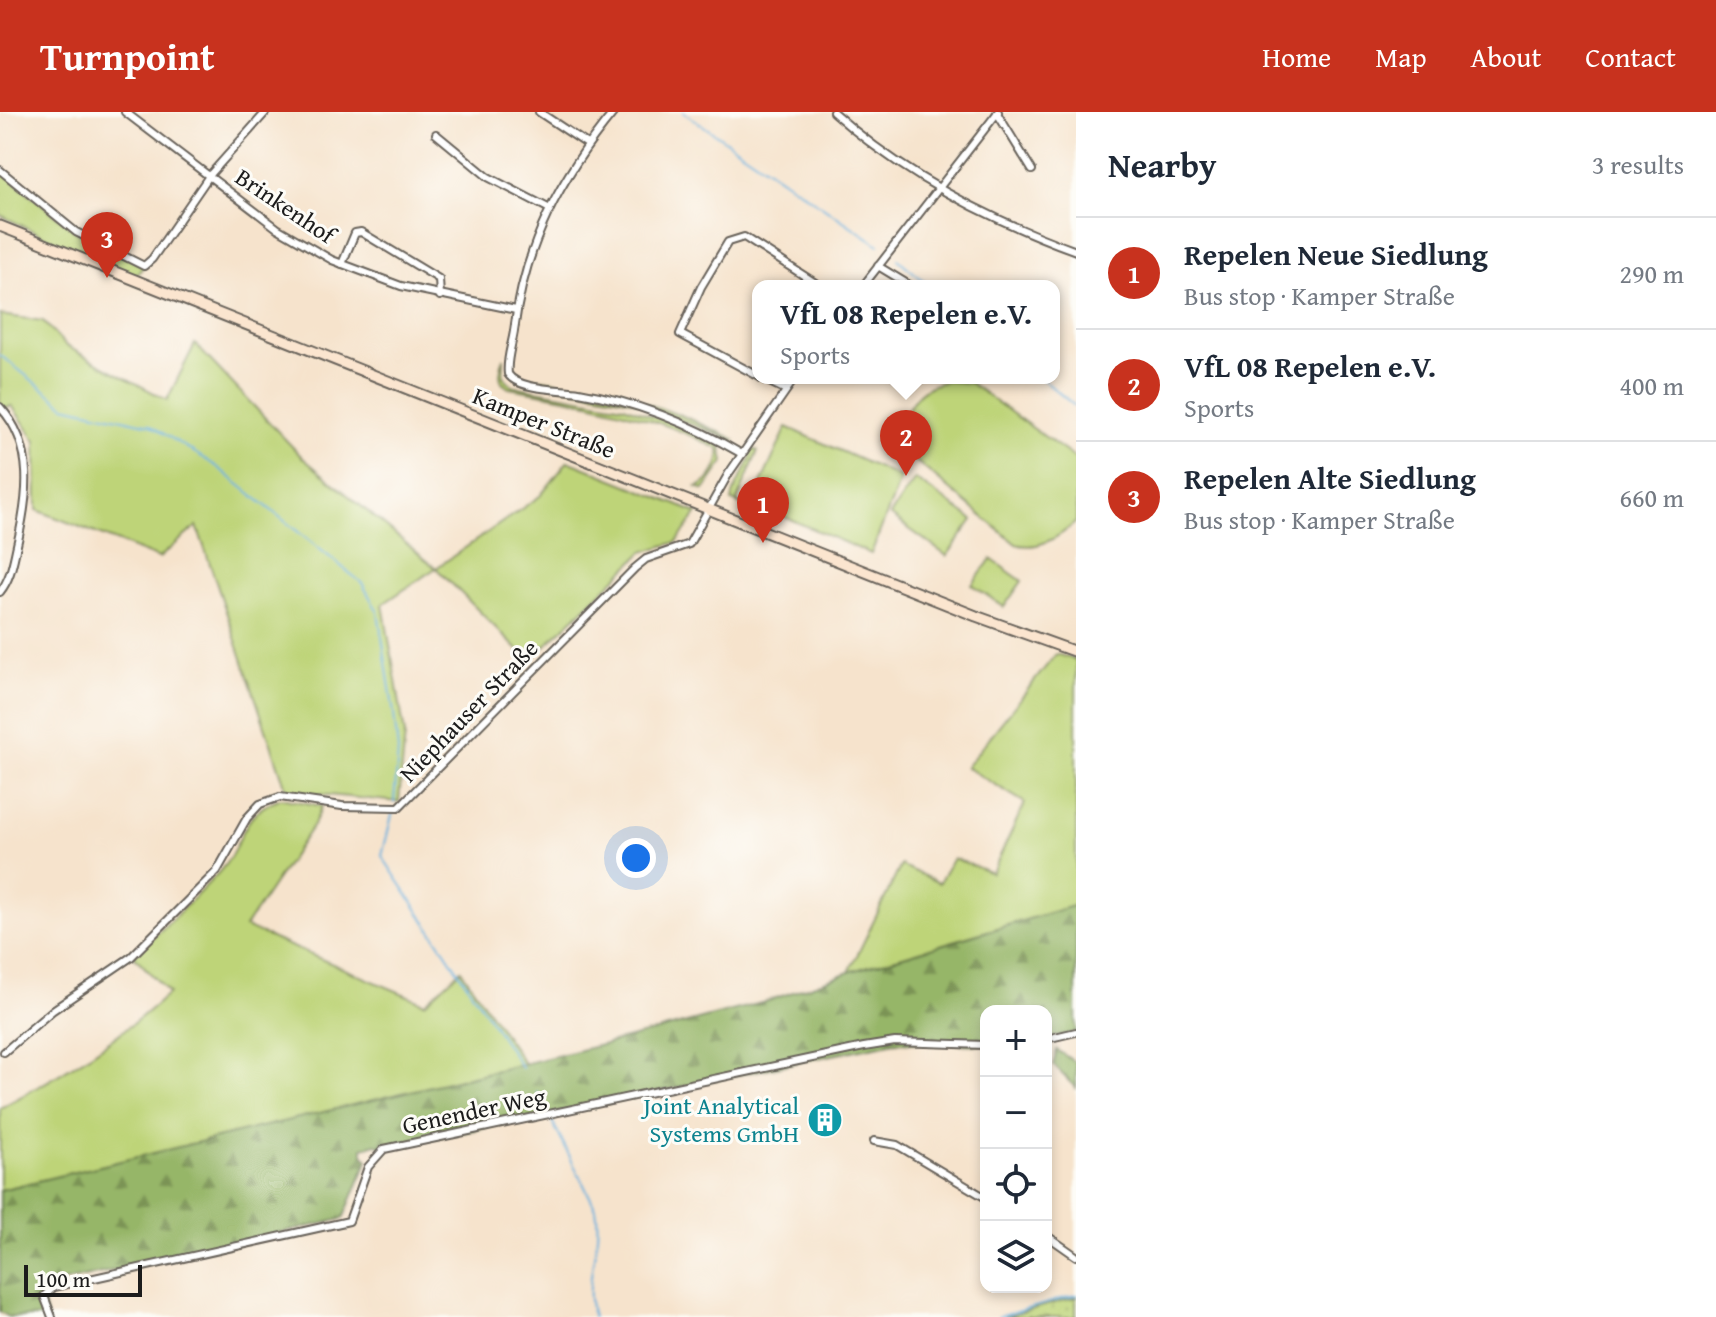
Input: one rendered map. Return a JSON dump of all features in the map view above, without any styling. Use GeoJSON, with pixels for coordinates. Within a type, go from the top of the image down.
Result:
{"type":"FeatureCollection","features":[{"type":"Feature","properties":{"kind":"main road","name":"Kamper Straße"},"geometry":{"type":"LineString","coordinates":[[0,226],[976,616],[1076,652]]}},
{"type":"Feature","properties":{"kind":"street","name":"Brinkenhof"},"geometry":{"type":"LineString","coordinates":[[125,112],[277,228],[342,264],[440,296],[516,310]]}},
{"type":"Feature","properties":{"kind":"street"},"geometry":{"type":"LineString","coordinates":[[0,170],[76,232],[144,266],[209,176],[266,112]]}},
{"type":"Feature","properties":{"kind":"street"},"geometry":{"type":"LineString","coordinates":[[539,112],[587,144]]}},
{"type":"Feature","properties":{"kind":"street"},"geometry":{"type":"LineString","coordinates":[[516,310],[528,261],[548,208],[587,144],[614,112]]}},
{"type":"Feature","properties":{"kind":"street"},"geometry":{"type":"LineString","coordinates":[[833,112],[937,187],[984,214],[1076,251]]}},
{"type":"Feature","properties":{"kind":"street"},"geometry":{"type":"LineString","coordinates":[[868,280],[994,114],[1032,170]]}},
{"type":"Feature","properties":{"kind":"street"},"geometry":{"type":"LineString","coordinates":[[436,134],[488,177],[548,208]]}},
{"type":"Feature","properties":{"kind":"street","name":"Brinkenhof"},"geometry":{"type":"LineString","coordinates":[[342,264],[355,233],[361,232],[439,279],[440,296]]}},
{"type":"Feature","properties":{"kind":"street"},"geometry":{"type":"LineString","coordinates":[[752,373],[680,334],[701,287],[728,242],[744,237],[811,280]]}},
{"type":"Feature","properties":{"kind":"street"},"geometry":{"type":"LineString","coordinates":[[878,266],[901,280]]}},
{"type":"Feature","properties":{"kind":"street","name":"Kamper Straße"},"geometry":{"type":"LineString","coordinates":[[516,310],[508,374],[522,383],[593,395],[657,412],[742,454]]}},
{"type":"Feature","properties":{"kind":"street"},"geometry":{"type":"LineString","coordinates":[[774,384],[786,390]]}},
{"type":"Feature","properties":{"kind":"street","name":"Niephauser Straße"},"geometry":{"type":"LineString","coordinates":[[4,1052],[53,1010],[131,957],[217,871],[247,818],[260,804],[280,797],[342,806],[399,807],[635,568],[646,559],[689,544],[742,454],[790,384]]}},
{"type":"Feature","properties":{"kind":"street"},"geometry":{"type":"LineString","coordinates":[[0,407],[19,435],[26,472],[19,534],[8,581],[0,592]]}},
{"type":"Feature","properties":{"kind":"street"},"geometry":{"type":"LineString","coordinates":[[1052,1038],[1076,1032]]}},
{"type":"Feature","properties":{"kind":"street","name":"Genender Weg"},"geometry":{"type":"LineString","coordinates":[[52,1317],[44,1296],[54,1287],[349,1221],[368,1167],[384,1149],[895,1042],[980,1045]]}},
{"type":"Feature","properties":{"kind":"street"},"geometry":{"type":"LineString","coordinates":[[874,1141],[897,1145],[980,1194]]}},
{"type":"Feature","properties":{"kind":"street"},"geometry":{"type":"LineString","coordinates":[[1052,1239],[1076,1256]]}},
{"type":"Feature","properties":{"kind":"green space"},"geometry":{"type":"Polygon","coordinates":[[[0,170],[76,232],[144,266],[133,279],[0,215],[0,170]]]}},
{"type":"Feature","properties":{"kind":"green space"},"geometry":{"type":"Polygon","coordinates":[[[0,315],[43,321],[66,346],[167,400],[195,344],[303,458],[436,568],[383,604],[405,734],[399,802],[287,791],[197,526],[159,558],[37,510],[36,441],[12,406],[0,410],[0,315]]]}},
{"type":"Feature","properties":{"kind":"green space"},"geometry":{"type":"Polygon","coordinates":[[[504,358],[503,376],[513,386],[624,406],[676,424],[721,445],[724,462],[704,490],[697,487],[714,472],[719,449],[643,417],[509,388],[501,379],[504,358]]]}},
{"type":"Feature","properties":{"kind":"green space"},"geometry":{"type":"Polygon","coordinates":[[[519,376],[630,398],[683,416],[735,442],[631,400],[524,380],[538,380],[519,376]]]}},
{"type":"Feature","properties":{"kind":"green space"},"geometry":{"type":"Polygon","coordinates":[[[936,384],[971,384],[1076,459],[1076,522],[1040,544],[1016,544],[900,448],[906,414],[925,389],[936,384]]]}},
{"type":"Feature","properties":{"kind":"green space"},"geometry":{"type":"Polygon","coordinates":[[[787,427],[901,478],[871,554],[752,503],[787,427]]]}},
{"type":"Feature","properties":{"kind":"green space"},"geometry":{"type":"Polygon","coordinates":[[[751,448],[758,451],[737,501],[741,505],[732,501],[733,494],[749,460],[751,448]]]}},
{"type":"Feature","properties":{"kind":"green space"},"geometry":{"type":"Polygon","coordinates":[[[568,461],[697,513],[677,542],[643,552],[529,661],[436,568],[540,496],[568,461]]]}},
{"type":"Feature","properties":{"kind":"green space"},"geometry":{"type":"Polygon","coordinates":[[[915,479],[973,520],[947,556],[890,515],[915,479]]]}},
{"type":"Feature","properties":{"kind":"green space"},"geometry":{"type":"Polygon","coordinates":[[[991,559],[1022,581],[1004,607],[972,585],[991,559]]]}},
{"type":"Feature","properties":{"kind":"green space"},"geometry":{"type":"Polygon","coordinates":[[[1056,654],[1076,660],[1076,905],[849,972],[901,865],[939,883],[953,858],[992,873],[1025,803],[966,767],[1056,654]]]}},
{"type":"Feature","properties":{"kind":"green space"},"geometry":{"type":"Polygon","coordinates":[[[281,798],[322,806],[314,824],[245,927],[425,1003],[461,970],[525,1065],[0,1190],[0,1108],[88,1056],[169,993],[134,956],[219,872],[257,812],[281,798]]]}},
{"type":"Feature","properties":{"kind":"green space"},"geometry":{"type":"Polygon","coordinates":[[[1076,905],[1076,1032],[1052,1038],[1052,1005],[980,1005],[980,1045],[895,1042],[384,1149],[377,1144],[363,1147],[363,1154],[368,1160],[343,1219],[53,1284],[38,1290],[47,1317],[9,1317],[0,1312],[0,1190],[634,1037],[765,1002],[849,972],[1076,905]]]}},
{"type":"Feature","properties":{"kind":"green space"},"geometry":{"type":"Polygon","coordinates":[[[1057,1050],[1076,1063],[1076,1088],[1053,1065],[1057,1050]]]}},
{"type":"Feature","properties":{"kind":"green space"},"geometry":{"type":"Polygon","coordinates":[[[1076,1297],[1076,1317],[1004,1317],[1076,1297]]]}},
{"type":"Feature","properties":{"kind":"waterway"},"geometry":{"type":"LineString","coordinates":[[683,112],[879,245]]}},
{"type":"Feature","properties":{"kind":"waterway"},"geometry":{"type":"LineString","coordinates":[[898,259],[923,280]]}},
{"type":"Feature","properties":{"kind":"waterway"},"geometry":{"type":"LineString","coordinates":[[0,355],[65,406],[150,425],[216,466],[362,583],[378,612],[394,714],[398,751],[394,803]]}},
{"type":"Feature","properties":{"kind":"waterway"},"geometry":{"type":"LineString","coordinates":[[1048,384],[1076,407]]}},
{"type":"Feature","properties":{"kind":"waterway"},"geometry":{"type":"LineString","coordinates":[[393,811],[382,856],[522,1068]]}},
{"type":"Feature","properties":{"kind":"waterway"},"geometry":{"type":"LineString","coordinates":[[538,1093],[596,1209],[597,1236],[590,1290],[593,1317]]}},
{"type":"Feature","properties":{"kind":"waterway"},"geometry":{"type":"LineString","coordinates":[[998,1317],[1076,1295]]}},
{"type":"Feature","properties":{"kind":"place","name":"Repelen Alte Siedlung"},"geometry":{"type":"Point","coordinates":[107,278]}},
{"type":"Feature","properties":{"kind":"place","name":"VfL 08 Repelen e.V."},"geometry":{"type":"Point","coordinates":[906,476]}},
{"type":"Feature","properties":{"kind":"place","name":"Repelen Neue Siedlung"},"geometry":{"type":"Point","coordinates":[763,543]}},
{"type":"Feature","properties":{"kind":"place","name":"Joint Analytical Systems GmbH"},"geometry":{"type":"Point","coordinates":[825,1120]}}]}
